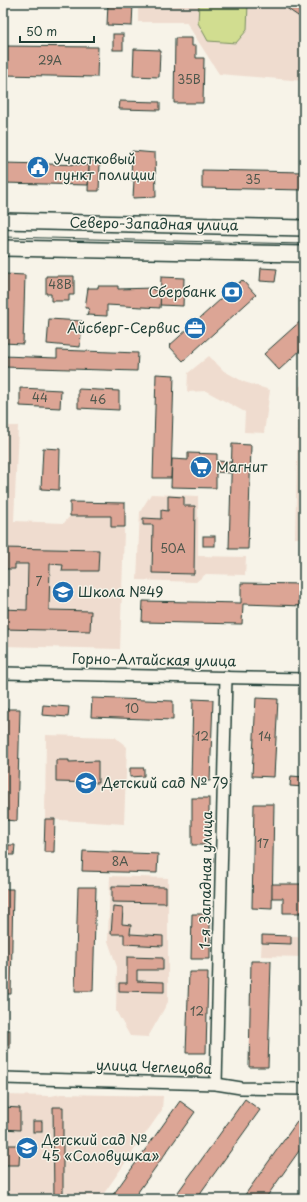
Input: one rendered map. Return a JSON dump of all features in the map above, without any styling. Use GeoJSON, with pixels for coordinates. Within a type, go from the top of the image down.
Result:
{"type":"FeatureCollection","features":[{"type":"Feature","properties":{"kind":"main road","name":"Северо-Западная улица"},"geometry":{"type":"LineString","coordinates":[[3,221],[304,228]]}},
{"type":"Feature","properties":{"kind":"main road","name":"Северо-Западная улица"},"geometry":{"type":"LineString","coordinates":[[3,248],[304,254]]}},
{"type":"Feature","properties":{"kind":"street","name":"Горно-Алтайская улица"},"geometry":{"type":"LineString","coordinates":[[3,672],[304,679]]}},
{"type":"Feature","properties":{"kind":"street","name":"1-я Западная улица"},"geometry":{"type":"LineString","coordinates":[[216,1084],[226,677]]}},
{"type":"Feature","properties":{"kind":"street","name":"улица Чеглецова"},"geometry":{"type":"LineString","coordinates":[[3,1078],[216,1084],[241,1088],[304,1089]]}},
{"type":"Feature","properties":{"kind":"shaded area"},"geometry":{"type":"Polygon","coordinates":[[[138,3],[304,3],[304,81],[219,74],[186,22],[138,22],[138,3]]]}},
{"type":"Feature","properties":{"kind":"shaded area"},"geometry":{"type":"Polygon","coordinates":[[[209,356],[224,371],[244,382],[270,390],[264,433],[244,432],[245,412],[206,391],[187,392],[188,373],[209,356]]]}},
{"type":"Feature","properties":{"kind":"shaded area"},"geometry":{"type":"Polygon","coordinates":[[[304,383],[304,538],[295,538],[299,387],[304,383]]]}},
{"type":"Feature","properties":{"kind":"shaded area","name":"Школа №49"},"geometry":{"type":"Polygon","coordinates":[[[3,426],[18,426],[14,521],[64,523],[70,516],[70,502],[125,503],[120,649],[3,646],[3,426]]]}},
{"type":"Feature","properties":{"kind":"shaded area"},"geometry":{"type":"Polygon","coordinates":[[[151,494],[198,496],[198,556],[246,557],[245,575],[206,574],[196,582],[137,580],[140,512],[151,494]]]}},
{"type":"Feature","properties":{"kind":"shaded area"},"geometry":{"type":"Polygon","coordinates":[[[299,683],[304,683],[304,747],[300,741],[299,683]]]}},
{"type":"Feature","properties":{"kind":"shaded area","name":"Детский сад № 79"},"geometry":{"type":"Polygon","coordinates":[[[46,735],[115,737],[127,747],[124,824],[45,819],[46,735]]]}},
{"type":"Feature","properties":{"kind":"shaded area"},"geometry":{"type":"Polygon","coordinates":[[[110,876],[168,878],[168,1002],[148,1037],[130,1036],[116,1011],[117,967],[108,941],[110,876]]]}},
{"type":"Feature","properties":{"kind":"shaded area"},"geometry":{"type":"Polygon","coordinates":[[[262,935],[304,937],[304,957],[261,956],[262,935]]]}},
{"type":"Feature","properties":{"kind":"shaded area"},"geometry":{"type":"Polygon","coordinates":[[[61,1094],[163,1096],[162,1110],[100,1199],[3,1199],[3,1095],[51,1096],[61,1094]]]}},
{"type":"Feature","properties":{"kind":"green space"},"geometry":{"type":"Polygon","coordinates":[[[199,3],[248,3],[247,30],[236,43],[208,41],[198,23],[199,3]]]}},
{"type":"Feature","properties":{"kind":"building"},"geometry":{"type":"Polygon","coordinates":[[[108,3],[133,3],[132,26],[107,25],[108,3]]]}},
{"type":"Feature","properties":{"kind":"building"},"geometry":{"type":"Polygon","coordinates":[[[279,3],[304,3],[304,20],[279,3]]]}},
{"type":"Feature","properties":{"kind":"building"},"geometry":{"type":"Polygon","coordinates":[[[113,34],[123,34],[123,50],[113,50],[113,34]]]}},
{"type":"Feature","properties":{"kind":"building"},"geometry":{"type":"Polygon","coordinates":[[[175,38],[192,38],[192,46],[196,46],[196,58],[204,58],[203,103],[174,103],[175,38]]]}},
{"type":"Feature","properties":{"kind":"building"},"geometry":{"type":"Polygon","coordinates":[[[3,46],[98,47],[97,77],[3,75],[3,46]]]}},
{"type":"Feature","properties":{"kind":"building"},"geometry":{"type":"Polygon","coordinates":[[[134,49],[160,50],[159,77],[133,76],[134,49]]]}},
{"type":"Feature","properties":{"kind":"building"},"geometry":{"type":"Polygon","coordinates":[[[120,101],[160,102],[160,110],[119,109],[120,101]]]}},
{"type":"Feature","properties":{"kind":"building"},"geometry":{"type":"Polygon","coordinates":[[[132,151],[155,153],[156,197],[133,198],[134,180],[131,180],[132,151]]]}},
{"type":"Feature","properties":{"kind":"building"},"geometry":{"type":"Polygon","coordinates":[[[89,161],[100,161],[99,191],[88,191],[89,161]]]}},
{"type":"Feature","properties":{"kind":"building"},"geometry":{"type":"Polygon","coordinates":[[[3,163],[89,165],[88,185],[3,183],[3,163]]]}},
{"type":"Feature","properties":{"kind":"building"},"geometry":{"type":"Polygon","coordinates":[[[202,170],[304,172],[304,190],[202,188],[202,170]]]}},
{"type":"Feature","properties":{"kind":"building"},"geometry":{"type":"Polygon","coordinates":[[[261,268],[277,269],[275,282],[260,281],[261,268]]]}},
{"type":"Feature","properties":{"kind":"building"},"geometry":{"type":"Polygon","coordinates":[[[5,274],[25,275],[23,344],[3,343],[5,274]]]}},
{"type":"Feature","properties":{"kind":"building"},"geometry":{"type":"Polygon","coordinates":[[[46,276],[74,276],[74,295],[69,295],[69,301],[51,301],[51,294],[46,294],[46,276]]]}},
{"type":"Feature","properties":{"kind":"building"},"geometry":{"type":"Polygon","coordinates":[[[161,277],[184,278],[183,306],[160,305],[161,277]]]}},
{"type":"Feature","properties":{"kind":"building"},"geometry":{"type":"Polygon","coordinates":[[[242,280],[256,295],[183,361],[169,346],[242,280]]]}},
{"type":"Feature","properties":{"kind":"building"},"geometry":{"type":"Polygon","coordinates":[[[98,286],[118,286],[118,289],[153,288],[153,290],[161,290],[160,308],[107,305],[107,316],[87,315],[89,308],[85,308],[88,288],[98,288],[98,286]]]}},
{"type":"Feature","properties":{"kind":"building"},"geometry":{"type":"Polygon","coordinates":[[[304,318],[304,347],[279,370],[264,354],[304,318]]]}},
{"type":"Feature","properties":{"kind":"building"},"geometry":{"type":"Polygon","coordinates":[[[49,319],[82,321],[80,347],[47,344],[49,319]]]}},
{"type":"Feature","properties":{"kind":"building"},"geometry":{"type":"Polygon","coordinates":[[[57,350],[138,353],[137,371],[3,367],[3,356],[57,358],[57,350]]]}},
{"type":"Feature","properties":{"kind":"building"},"geometry":{"type":"Polygon","coordinates":[[[156,374],[174,375],[171,478],[153,478],[156,374]]]}},
{"type":"Feature","properties":{"kind":"building"},"geometry":{"type":"Polygon","coordinates":[[[20,388],[61,390],[60,408],[20,406],[20,388]]]}},
{"type":"Feature","properties":{"kind":"building"},"geometry":{"type":"Polygon","coordinates":[[[78,389],[119,391],[119,410],[78,408],[78,389]]]}},
{"type":"Feature","properties":{"kind":"building"},"geometry":{"type":"Polygon","coordinates":[[[232,444],[251,445],[248,549],[229,549],[232,444]]]}},
{"type":"Feature","properties":{"kind":"building"},"geometry":{"type":"Polygon","coordinates":[[[43,448],[60,449],[59,490],[41,489],[43,448]]]}},
{"type":"Feature","properties":{"kind":"building","name":"Магнит"},"geometry":{"type":"Polygon","coordinates":[[[188,453],[217,454],[217,461],[231,462],[231,473],[216,472],[216,488],[171,487],[172,459],[188,460],[188,453]]]}},
{"type":"Feature","properties":{"kind":"building"},"geometry":{"type":"Polygon","coordinates":[[[168,496],[184,497],[184,506],[195,506],[194,574],[152,573],[153,525],[143,525],[143,518],[161,519],[161,510],[168,511],[168,496]]]}},
{"type":"Feature","properties":{"kind":"building"},"geometry":{"type":"Polygon","coordinates":[[[70,502],[125,503],[125,527],[111,527],[111,516],[70,516],[70,502]]]}},
{"type":"Feature","properties":{"kind":"building"},"geometry":{"type":"Polygon","coordinates":[[[203,536],[215,536],[215,546],[203,546],[203,536]]]}},
{"type":"Feature","properties":{"kind":"building"},"geometry":{"type":"Polygon","coordinates":[[[3,548],[99,550],[98,571],[62,571],[63,565],[50,564],[49,610],[91,611],[90,631],[3,629],[3,609],[27,610],[28,564],[15,564],[15,569],[3,569],[3,548]]]}},
{"type":"Feature","properties":{"kind":"building"},"geometry":{"type":"Polygon","coordinates":[[[241,583],[304,584],[304,606],[243,604],[242,624],[142,622],[143,601],[241,603],[241,583]]]}},
{"type":"Feature","properties":{"kind":"building"},"geometry":{"type":"Polygon","coordinates":[[[92,698],[173,701],[173,720],[91,717],[92,698]]]}},
{"type":"Feature","properties":{"kind":"building"},"geometry":{"type":"Polygon","coordinates":[[[256,698],[278,699],[274,777],[252,776],[256,698]]]}},
{"type":"Feature","properties":{"kind":"building"},"geometry":{"type":"Polygon","coordinates":[[[193,699],[213,700],[210,781],[191,780],[193,699]]]}},
{"type":"Feature","properties":{"kind":"building"},"geometry":{"type":"Polygon","coordinates":[[[43,705],[69,707],[68,717],[42,715],[43,705]]]}},
{"type":"Feature","properties":{"kind":"building"},"geometry":{"type":"Polygon","coordinates":[[[3,709],[20,709],[17,821],[3,820],[3,709]]]}},
{"type":"Feature","properties":{"kind":"building"},"geometry":{"type":"Polygon","coordinates":[[[56,760],[69,760],[69,762],[98,761],[98,783],[56,782],[56,760]]]}},
{"type":"Feature","properties":{"kind":"building"},"geometry":{"type":"Polygon","coordinates":[[[130,768],[144,768],[144,776],[130,777],[130,768]]]}},
{"type":"Feature","properties":{"kind":"building"},"geometry":{"type":"Polygon","coordinates":[[[291,776],[304,777],[304,787],[290,786],[291,776]]]}},
{"type":"Feature","properties":{"kind":"building"},"geometry":{"type":"Polygon","coordinates":[[[192,798],[209,798],[209,845],[192,845],[192,798]]]}},
{"type":"Feature","properties":{"kind":"building"},"geometry":{"type":"Polygon","coordinates":[[[254,804],[274,804],[272,909],[252,908],[254,804]]]}},
{"type":"Feature","properties":{"kind":"building"},"geometry":{"type":"Polygon","coordinates":[[[45,819],[55,819],[54,852],[44,852],[45,819]]]}},
{"type":"Feature","properties":{"kind":"building"},"geometry":{"type":"Polygon","coordinates":[[[8,845],[15,845],[14,855],[8,855],[8,845]]]}},
{"type":"Feature","properties":{"kind":"building"},"geometry":{"type":"Polygon","coordinates":[[[83,851],[158,854],[157,873],[82,871],[83,851]]]}},
{"type":"Feature","properties":{"kind":"building"},"geometry":{"type":"Polygon","coordinates":[[[272,884],[304,884],[304,913],[283,913],[283,898],[272,898],[272,884]]]}},
{"type":"Feature","properties":{"kind":"building"},"geometry":{"type":"Polygon","coordinates":[[[112,886],[166,887],[166,903],[112,902],[112,886]]]}},
{"type":"Feature","properties":{"kind":"building"},"geometry":{"type":"Polygon","coordinates":[[[78,887],[96,887],[93,991],[75,991],[78,887]]]}},
{"type":"Feature","properties":{"kind":"building"},"geometry":{"type":"Polygon","coordinates":[[[3,889],[13,889],[11,994],[3,994],[3,889]]]}},
{"type":"Feature","properties":{"kind":"building"},"geometry":{"type":"Polygon","coordinates":[[[113,907],[123,908],[122,924],[131,925],[130,934],[163,936],[163,946],[124,944],[124,934],[111,934],[113,907]]]}},
{"type":"Feature","properties":{"kind":"building"},"geometry":{"type":"Polygon","coordinates":[[[192,914],[210,914],[210,959],[191,959],[192,914]]]}},
{"type":"Feature","properties":{"kind":"building"},"geometry":{"type":"Polygon","coordinates":[[[262,935],[291,936],[291,944],[262,943],[262,935]]]}},
{"type":"Feature","properties":{"kind":"building"},"geometry":{"type":"Polygon","coordinates":[[[127,957],[163,958],[163,970],[137,970],[137,981],[164,982],[164,992],[119,991],[119,983],[127,983],[127,957]]]}},
{"type":"Feature","properties":{"kind":"building"},"geometry":{"type":"Polygon","coordinates":[[[251,961],[271,961],[268,1067],[249,1067],[251,961]]]}},
{"type":"Feature","properties":{"kind":"building"},"geometry":{"type":"Polygon","coordinates":[[[189,972],[208,972],[206,1053],[186,1053],[189,972]]]}},
{"type":"Feature","properties":{"kind":"building"},"geometry":{"type":"Polygon","coordinates":[[[3,1030],[10,1030],[10,1048],[3,1048],[3,1030]]]}},
{"type":"Feature","properties":{"kind":"building"},"geometry":{"type":"Polygon","coordinates":[[[245,1099],[260,1110],[196,1199],[173,1199],[245,1099]]]}},
{"type":"Feature","properties":{"kind":"building"},"geometry":{"type":"Polygon","coordinates":[[[180,1101],[195,1112],[133,1199],[110,1199],[180,1101]]]}},
{"type":"Feature","properties":{"kind":"building"},"geometry":{"type":"Polygon","coordinates":[[[3,1107],[20,1108],[20,1130],[3,1129],[3,1107]]]}},
{"type":"Feature","properties":{"kind":"building"},"geometry":{"type":"Polygon","coordinates":[[[53,1107],[63,1107],[63,1199],[54,1199],[53,1107]]]}},
{"type":"Feature","properties":{"kind":"building"},"geometry":{"type":"Polygon","coordinates":[[[304,1112],[304,1144],[265,1199],[242,1199],[304,1112]]]}},
{"type":"Feature","properties":{"kind":"building"},"geometry":{"type":"Polygon","coordinates":[[[33,1121],[42,1121],[42,1132],[33,1132],[33,1121]]]}},
{"type":"Feature","properties":{"kind":"building"},"geometry":{"type":"Polygon","coordinates":[[[3,1145],[20,1145],[19,1165],[3,1165],[3,1145]]]}},
{"type":"Feature","properties":{"kind":"tram line"},"geometry":{"type":"LineString","coordinates":[[3,237],[304,244]]}},
{"type":"Feature","properties":{"kind":"place","name":"Участковый пункт полиции"},"geometry":{"type":"Point","coordinates":[38,167]}},
{"type":"Feature","properties":{"kind":"place","name":"Сбербанк"},"geometry":{"type":"Point","coordinates":[232,292]}},
{"type":"Feature","properties":{"kind":"place","name":"Айсберг-Сервис"},"geometry":{"type":"Point","coordinates":[195,328]}},
{"type":"Feature","properties":{"kind":"place","name":"Магнит"},"geometry":{"type":"Point","coordinates":[201,467]}},
{"type":"Feature","properties":{"kind":"place","name":"Школа №49"},"geometry":{"type":"Point","coordinates":[63,592]}},
{"type":"Feature","properties":{"kind":"place","name":"Детский сад № 79"},"geometry":{"type":"Point","coordinates":[86,783]}},
{"type":"Feature","properties":{"kind":"place","name":"Детский сад № 45 «Соловушка»"},"geometry":{"type":"Point","coordinates":[27,1148]}}]}
